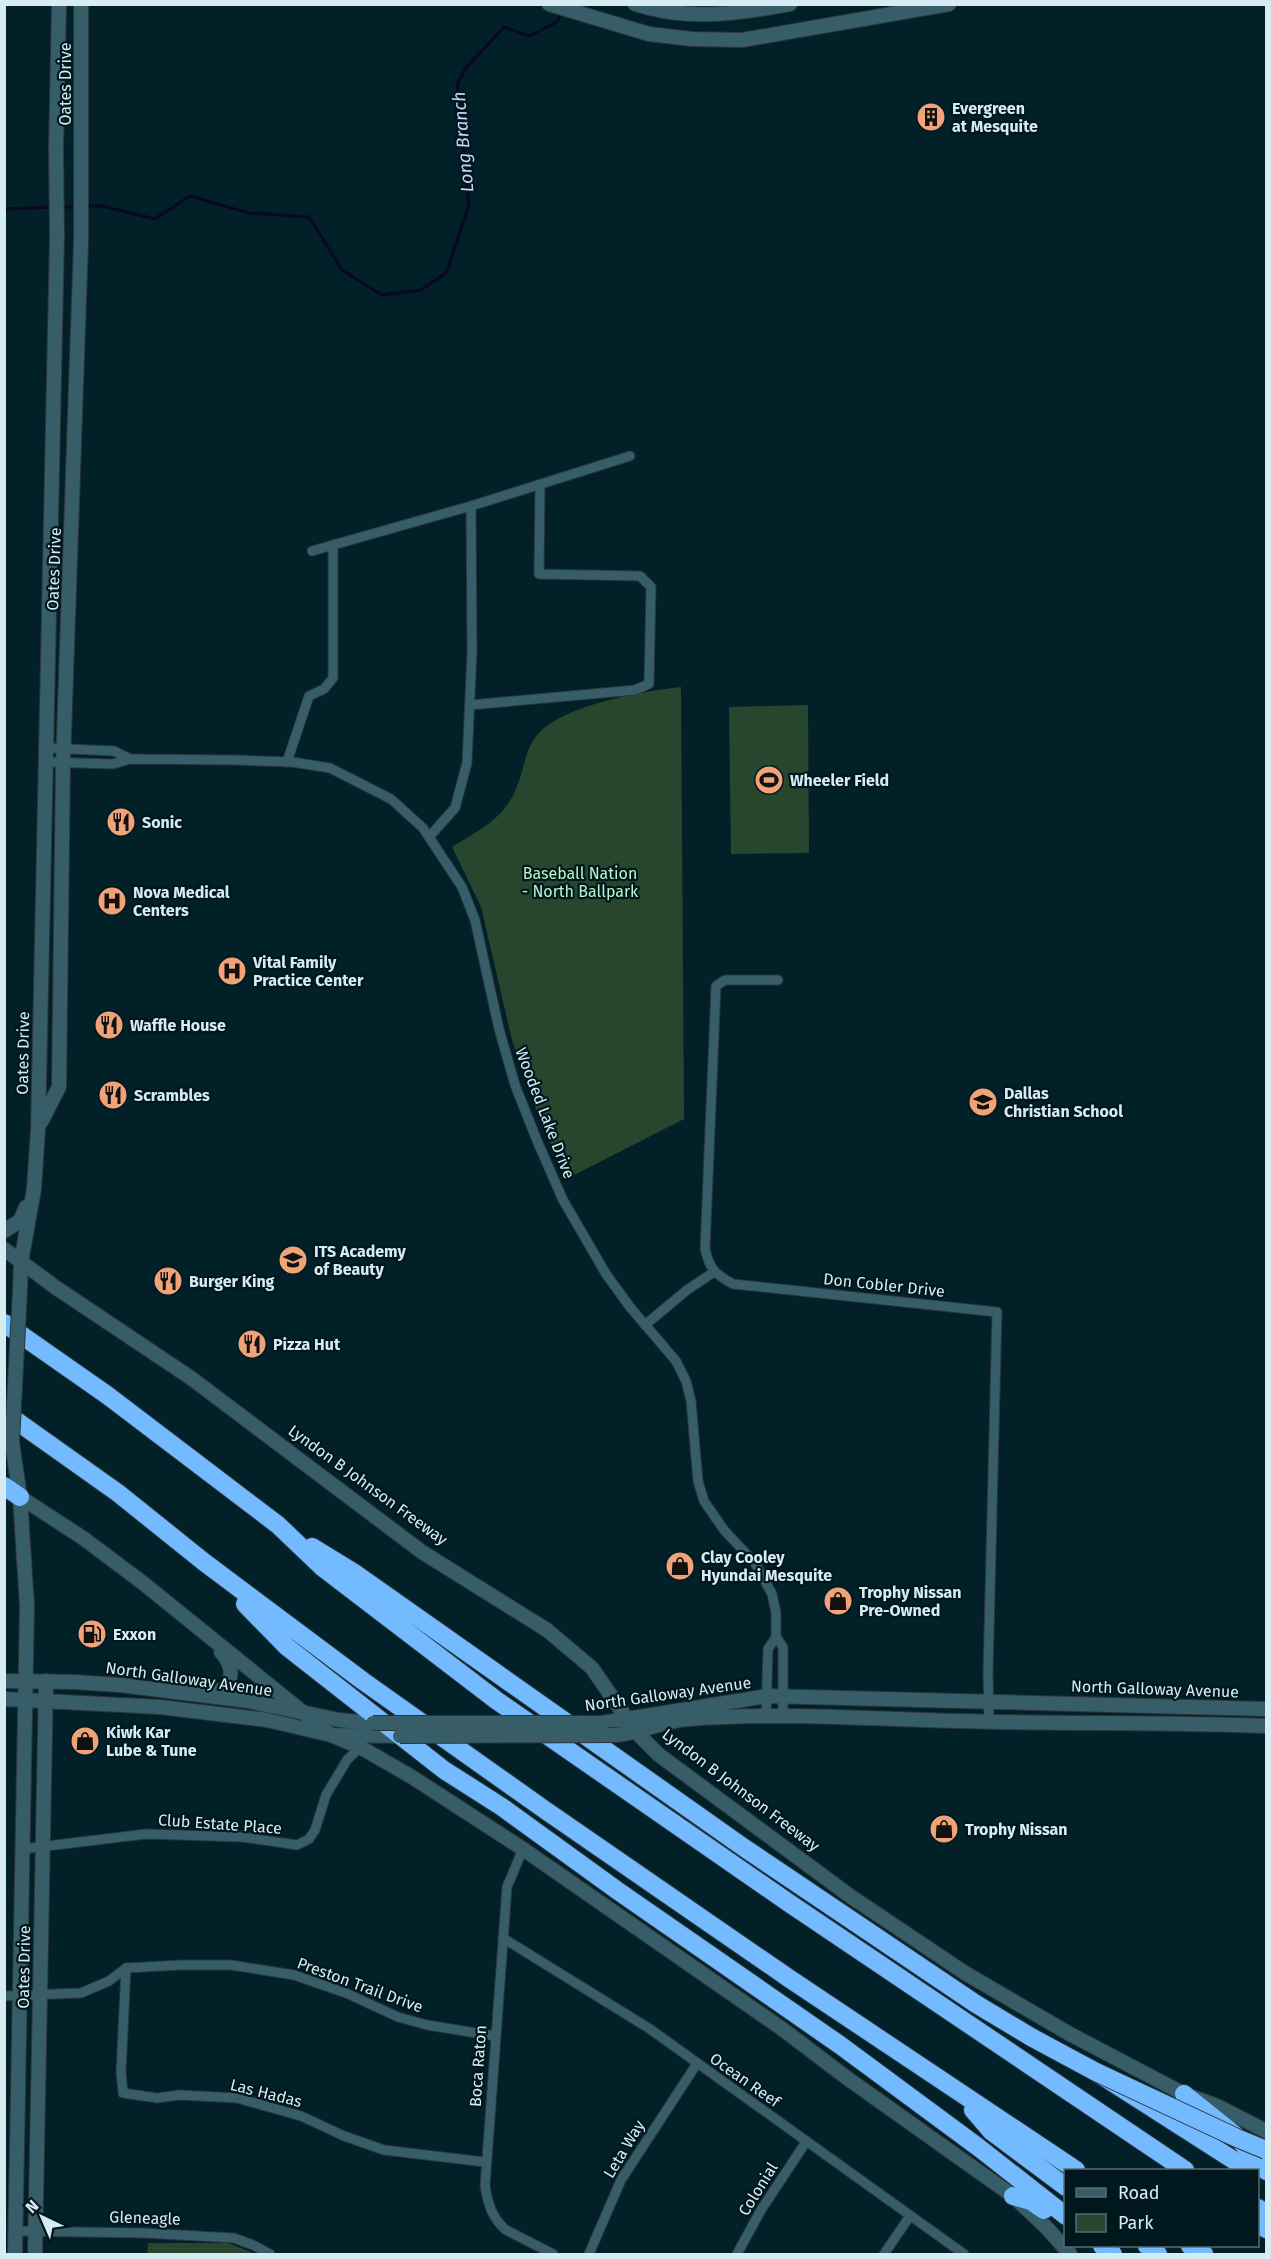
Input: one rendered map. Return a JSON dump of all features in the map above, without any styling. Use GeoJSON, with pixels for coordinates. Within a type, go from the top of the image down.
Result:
{"type":"FeatureCollection","features":[{"type":"Feature","properties":{"kind":"highway"},"geometry":{"type":"LineString","coordinates":[[4,1323],[107,1395],[278,1525],[357,1574],[716,1828],[976,2004],[1096,2072],[1266,2150]]}},
{"type":"Feature","properties":{"kind":"highway"},"geometry":{"type":"LineString","coordinates":[[4,1413],[118,1493],[204,1562],[373,1688],[545,1810],[956,2091],[1074,2169]]}},
{"type":"Feature","properties":{"kind":"highway"},"geometry":{"type":"LineString","coordinates":[[4,1486],[20,1497]]}},
{"type":"Feature","properties":{"kind":"highway"},"geometry":{"type":"LineString","coordinates":[[278,1525],[322,1567],[496,1700],[789,1903],[1184,2169]]}},
{"type":"Feature","properties":{"kind":"highway"},"geometry":{"type":"LineString","coordinates":[[204,1562],[287,1647],[444,1770],[502,1807],[840,2044],[978,2147],[1064,2215]]}},
{"type":"Feature","properties":{"kind":"highway"},"geometry":{"type":"LineString","coordinates":[[1096,2072],[1247,2169]]}},
{"type":"Feature","properties":{"kind":"highway"},"geometry":{"type":"LineString","coordinates":[[956,2091],[991,2131],[1064,2186]]}},
{"type":"Feature","properties":{"kind":"highway"},"geometry":{"type":"LineString","coordinates":[[1184,2094],[1235,2135],[1266,2171]]}},
{"type":"Feature","properties":{"kind":"highway"},"geometry":{"type":"LineString","coordinates":[[1013,2196],[1031,2201],[1064,2224]]}},
{"type":"Feature","properties":{"kind":"main road","name":"Oates Drive"},"geometry":{"type":"LineString","coordinates":[[15,2254],[11,1996],[22,1849],[27,1606],[20,1497],[12,1442],[21,1262],[34,1189],[38,1130],[57,236],[59,4]]}},
{"type":"Feature","properties":{"kind":"main road","name":"Oates Drive"},"geometry":{"type":"LineString","coordinates":[[38,1130],[59,1087],[64,756],[81,241],[81,4]]}},
{"type":"Feature","properties":{"kind":"main road"},"geometry":{"type":"LineString","coordinates":[[549,4],[649,34],[692,39],[742,40],[941,5]]}},
{"type":"Feature","properties":{"kind":"main road"},"geometry":{"type":"LineString","coordinates":[[635,4],[680,13],[730,15],[790,4]]}},
{"type":"Feature","properties":{"kind":"main road"},"geometry":{"type":"LineString","coordinates":[[58,84],[82,87]]}},
{"type":"Feature","properties":{"kind":"main road"},"geometry":{"type":"LineString","coordinates":[[56,287],[78,289]]}},
{"type":"Feature","properties":{"kind":"main road"},"geometry":{"type":"LineString","coordinates":[[42,939],[62,940]]}},
{"type":"Feature","properties":{"kind":"main road"},"geometry":{"type":"LineString","coordinates":[[4,1232],[20,1221],[34,1189]]}},
{"type":"Feature","properties":{"kind":"main road","name":"Lyndon B Johnson Freeway"},"geometry":{"type":"LineString","coordinates":[[4,1249],[191,1378],[422,1552],[547,1630],[592,1668],[626,1720],[659,1755],[850,1896],[965,1973],[1068,2033],[1184,2094],[1215,2105],[1266,2131]]}},
{"type":"Feature","properties":{"kind":"main road"},"geometry":{"type":"LineString","coordinates":[[20,1497],[83,1538],[331,1735],[360,1747],[382,1760],[523,1849],[781,2028],[1013,2196],[1047,2228],[1070,2254]]}},
{"type":"Feature","properties":{"kind":"main road"},"geometry":{"type":"LineString","coordinates":[[194,1695],[225,1689],[231,1679],[231,1666],[206,1634]]}},
{"type":"Feature","properties":{"kind":"main road","name":"North Galloway Avenue"},"geometry":{"type":"LineString","coordinates":[[4,1681],[120,1685],[248,1701],[339,1720],[373,1723],[602,1722],[767,1696],[1266,1709]]}},
{"type":"Feature","properties":{"kind":"main road","name":"Oates Drive"},"geometry":{"type":"LineString","coordinates":[[35,2254],[46,1681]]}},
{"type":"Feature","properties":{"kind":"main road","name":"North Galloway Avenue"},"geometry":{"type":"LineString","coordinates":[[4,1699],[160,1707],[223,1713],[267,1720],[331,1735],[617,1735],[686,1719],[766,1716],[1266,1726]]}},
{"type":"Feature","properties":{"kind":"main road"},"geometry":{"type":"LineString","coordinates":[[382,1760],[378,1750],[390,1734],[416,1723]]}},
{"type":"Feature","properties":{"kind":"main road"},"geometry":{"type":"LineString","coordinates":[[659,1755],[656,1738],[662,1724]]}},
{"type":"Feature","properties":{"kind":"street"},"geometry":{"type":"LineString","coordinates":[[312,551],[471,506],[630,456]]}},
{"type":"Feature","properties":{"kind":"street"},"geometry":{"type":"LineString","coordinates":[[470,705],[635,690],[649,684],[651,587],[640,576],[538,574],[540,484]]}},
{"type":"Feature","properties":{"kind":"street"},"geometry":{"type":"LineString","coordinates":[[429,837],[454,808],[466,763],[472,652],[471,506]]}},
{"type":"Feature","properties":{"kind":"street"},"geometry":{"type":"LineString","coordinates":[[287,762],[309,696],[324,689],[333,678],[333,545]]}},
{"type":"Feature","properties":{"kind":"street","name":"Wooded Lake Drive"},"geometry":{"type":"LineString","coordinates":[[46,755],[113,764],[130,759],[287,762],[330,768],[391,799],[423,828],[462,887],[475,920],[499,1029],[515,1085],[563,1200],[606,1274],[645,1326],[676,1361],[686,1381],[691,1401],[698,1481],[704,1501],[724,1530],[755,1563],[772,1594],[776,1612],[776,1637],[768,1649],[766,1716]]}},
{"type":"Feature","properties":{"kind":"street"},"geometry":{"type":"LineString","coordinates":[[645,1326],[687,1290],[714,1272],[709,1265],[705,1250],[716,986],[725,980],[778,980]]}},
{"type":"Feature","properties":{"kind":"street","name":"Don Cobler Drive"},"geometry":{"type":"LineString","coordinates":[[714,1272],[733,1284],[997,1311],[990,1722]]}},
{"type":"Feature","properties":{"kind":"street","name":"Wooded Lake Drive"},"geometry":{"type":"LineString","coordinates":[[776,1637],[783,1647],[783,1717]]}},
{"type":"Feature","properties":{"kind":"street","name":"Club Estate Place"},"geometry":{"type":"LineString","coordinates":[[22,1849],[146,1834],[242,1837],[297,1845],[304,1843],[319,1824],[326,1795],[335,1779],[347,1760],[360,1747]]}},
{"type":"Feature","properties":{"kind":"street","name":"Boca Raton"},"geometry":{"type":"LineString","coordinates":[[523,1849],[507,1887],[485,2186],[489,2208],[500,2224],[511,2233],[553,2254]]}},
{"type":"Feature","properties":{"kind":"street","name":"Ocean Reef"},"geometry":{"type":"LineString","coordinates":[[503,1938],[650,2029],[696,2065],[964,2254]]}},
{"type":"Feature","properties":{"kind":"street","name":"Preston Trail Drive"},"geometry":{"type":"LineString","coordinates":[[126,1968],[231,1965],[294,1975],[346,1993],[398,2017],[448,2029],[470,2030],[495,2036]]}},
{"type":"Feature","properties":{"kind":"street"},"geometry":{"type":"LineString","coordinates":[[11,1996],[81,1993],[109,1981],[126,1968]]}},
{"type":"Feature","properties":{"kind":"street","name":"Las Hadas"},"geometry":{"type":"LineString","coordinates":[[126,1968],[123,2094],[157,2098],[179,2095],[237,2098],[301,2116],[344,2136],[384,2150],[485,2162]]}},
{"type":"Feature","properties":{"kind":"street","name":"Leta Way"},"geometry":{"type":"LineString","coordinates":[[589,2254],[621,2180],[696,2065]]}},
{"type":"Feature","properties":{"kind":"street","name":"Colonial"},"geometry":{"type":"LineString","coordinates":[[737,2254],[761,2210],[806,2142]]}},
{"type":"Feature","properties":{"kind":"street"},"geometry":{"type":"LineString","coordinates":[[884,2254],[910,2216]]}},
{"type":"Feature","properties":{"kind":"street","name":"Gleneagle"},"geometry":{"type":"LineString","coordinates":[[15,2231],[144,2233],[234,2238],[270,2254]]}},
{"type":"Feature","properties":{"kind":"green space","name":"Baseball Nation - North Ballpark"},"geometry":{"type":"Polygon","coordinates":[[[681,687],[684,1119],[574,1175],[565,1172],[561,1167],[537,1112],[512,1040],[481,907],[452,847],[474,834],[501,813],[514,793],[531,745],[538,734],[550,724],[584,707],[605,701],[681,687]]]}},
{"type":"Feature","properties":{"kind":"green space","name":"Wheeler Field"},"geometry":{"type":"Polygon","coordinates":[[[808,705],[809,853],[731,854],[729,707],[808,705]]]}},
{"type":"Feature","properties":{"kind":"green space"},"geometry":{"type":"Polygon","coordinates":[[[148,2243],[228,2243],[256,2254],[147,2254],[148,2243]]]}},
{"type":"Feature","properties":{"kind":"waterway","name":"Long Branch"},"geometry":{"type":"LineString","coordinates":[[84,206],[102,206],[155,219],[190,196],[249,213],[309,217],[342,270],[382,295],[421,290],[446,273],[469,205],[457,84],[466,68],[504,27],[529,36],[557,22],[560,15]]}},
{"type":"Feature","properties":{"kind":"waterway","name":"Long Branch"},"geometry":{"type":"LineString","coordinates":[[4,209],[54,207]]}},
{"type":"Feature","properties":{"kind":"waterway","name":"Long Branch"},"geometry":{"type":"LineString","coordinates":[[60,207],[78,207]]}},
{"type":"Feature","properties":{"kind":"place","name":"Evergreen at Mesquite"},"geometry":{"type":"Point","coordinates":[931,117]}},
{"type":"Feature","properties":{"kind":"place","name":"Wheeler Field"},"geometry":{"type":"Point","coordinates":[769,780]}},
{"type":"Feature","properties":{"kind":"place","name":"Sonic"},"geometry":{"type":"Point","coordinates":[121,822]}},
{"type":"Feature","properties":{"kind":"place","name":"Nova Medical Centers"},"geometry":{"type":"Point","coordinates":[112,901]}},
{"type":"Feature","properties":{"kind":"place","name":"Vital Family Practice Center"},"geometry":{"type":"Point","coordinates":[232,971]}},
{"type":"Feature","properties":{"kind":"place","name":"Waffle House"},"geometry":{"type":"Point","coordinates":[109,1025]}},
{"type":"Feature","properties":{"kind":"place","name":"Scrambles"},"geometry":{"type":"Point","coordinates":[113,1095]}},
{"type":"Feature","properties":{"kind":"place","name":"Dallas Christian School"},"geometry":{"type":"Point","coordinates":[983,1102]}},
{"type":"Feature","properties":{"kind":"place","name":"ITS Academy of Beauty"},"geometry":{"type":"Point","coordinates":[293,1260]}},
{"type":"Feature","properties":{"kind":"place","name":"Burger King"},"geometry":{"type":"Point","coordinates":[168,1281]}},
{"type":"Feature","properties":{"kind":"place","name":"Pizza Hut"},"geometry":{"type":"Point","coordinates":[252,1344]}},
{"type":"Feature","properties":{"kind":"place","name":"Clay Cooley Hyundai Mesquite"},"geometry":{"type":"Point","coordinates":[680,1566]}},
{"type":"Feature","properties":{"kind":"place","name":"Trophy Nissan Pre-Owned"},"geometry":{"type":"Point","coordinates":[838,1601]}},
{"type":"Feature","properties":{"kind":"place","name":"Exxon"},"geometry":{"type":"Point","coordinates":[92,1634]}},
{"type":"Feature","properties":{"kind":"place","name":"Kiwk Kar Lube & Tune"},"geometry":{"type":"Point","coordinates":[85,1741]}},
{"type":"Feature","properties":{"kind":"place","name":"Trophy Nissan"},"geometry":{"type":"Point","coordinates":[944,1829]}}]}
